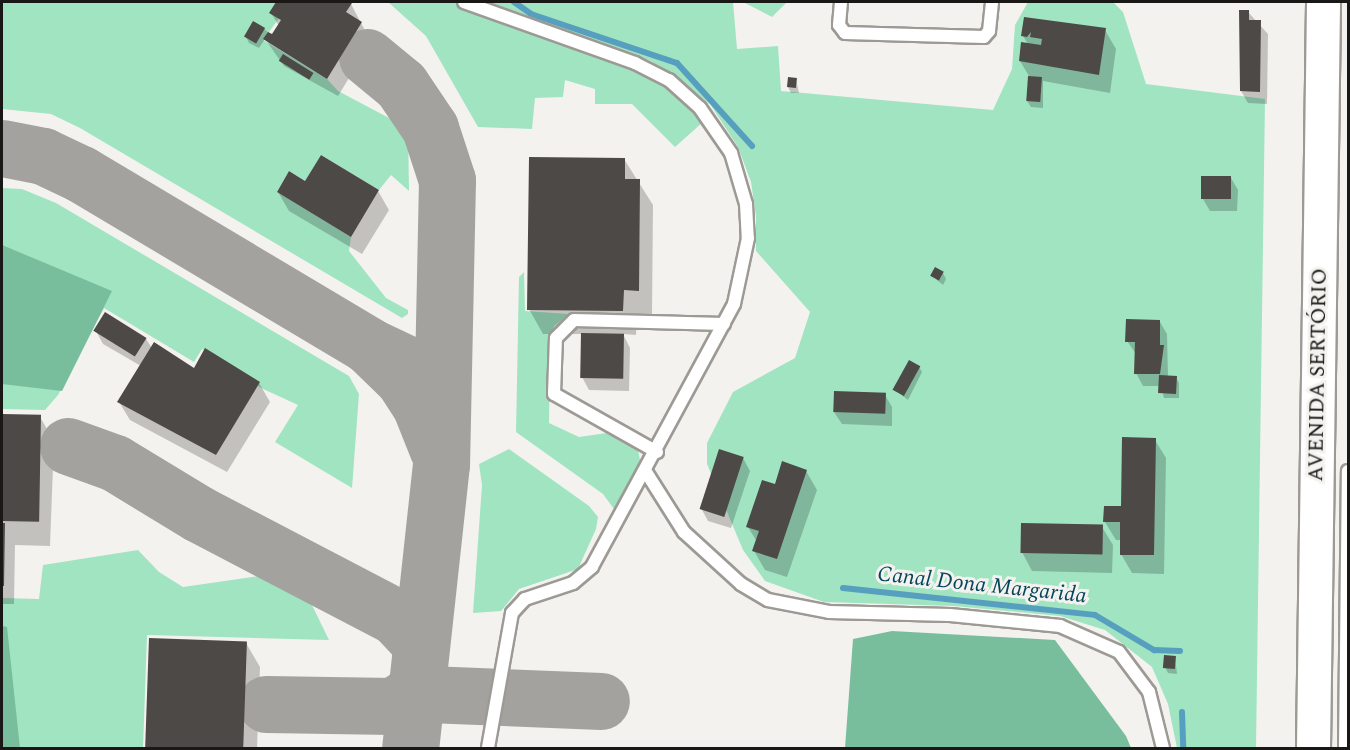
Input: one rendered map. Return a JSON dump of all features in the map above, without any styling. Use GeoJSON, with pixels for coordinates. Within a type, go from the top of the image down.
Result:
{"type":"FeatureCollection","features":[{"type":"Feature","properties":{"kind":"main road","name":"AVENIDA SERTÓRIO"},"geometry":{"type":"LineString","coordinates":[[1313,748],[1323,2]]}},
{"type":"Feature","properties":{"kind":"lane"},"geometry":{"type":"LineString","coordinates":[[464,2],[635,63],[669,80],[700,108],[731,153],[746,204],[748,238],[734,304],[657,452],[592,567],[573,583],[525,599],[512,613],[489,748]]}},
{"type":"Feature","properties":{"kind":"lane"},"geometry":{"type":"LineString","coordinates":[[841,2],[839,25],[845,33],[984,37],[989,31],[992,2]]}},
{"type":"Feature","properties":{"kind":"lane"},"geometry":{"type":"LineString","coordinates":[[1324,748],[1334,2]]}},
{"type":"Feature","properties":{"kind":"lane"},"geometry":{"type":"LineString","coordinates":[[657,452],[554,394],[556,338],[574,320],[724,324]]}},
{"type":"Feature","properties":{"kind":"lane"},"geometry":{"type":"LineString","coordinates":[[1345,748],[1348,471]]}},
{"type":"Feature","properties":{"kind":"lane"},"geometry":{"type":"LineString","coordinates":[[646,472],[684,532],[741,584],[768,600],[829,612],[950,615],[1060,626],[1119,652],[1149,692],[1163,748]]}},
{"type":"Feature","properties":{"kind":"green space"},"geometry":{"type":"Polygon","coordinates":[[[2,2],[291,2],[263,40],[327,79],[338,91],[408,128],[409,191],[391,175],[379,190],[321,155],[305,181],[289,171],[277,192],[351,237],[349,251],[386,298],[408,310],[408,314],[402,318],[80,128],[51,114],[2,109],[2,2]]]}},
{"type":"Feature","properties":{"kind":"green space"},"geometry":{"type":"Polygon","coordinates":[[[388,2],[456,2],[504,25],[645,74],[695,108],[703,122],[675,147],[632,104],[595,104],[595,89],[565,80],[563,97],[535,98],[532,129],[478,127],[426,36],[388,2]]]}},
{"type":"Feature","properties":{"kind":"green space"},"geometry":{"type":"Polygon","coordinates":[[[489,2],[733,2],[737,49],[778,46],[781,91],[993,110],[1012,69],[1015,25],[1028,2],[1113,2],[1123,12],[1146,84],[1265,99],[1256,748],[1177,748],[1168,704],[1152,667],[1105,630],[1060,616],[954,606],[824,602],[765,581],[743,550],[707,464],[707,443],[733,392],[795,358],[810,312],[756,251],[756,216],[751,182],[738,147],[710,104],[651,61],[489,2]]]}},
{"type":"Feature","properties":{"kind":"green space"},"geometry":{"type":"Polygon","coordinates":[[[743,2],[787,2],[772,17],[743,2]]]}},
{"type":"Feature","properties":{"kind":"green space"},"geometry":{"type":"Polygon","coordinates":[[[2,188],[22,189],[56,203],[349,376],[359,394],[352,488],[275,442],[298,405],[261,388],[202,349],[194,362],[104,308],[58,395],[45,410],[2,409],[2,188]]]}},
{"type":"Feature","properties":{"kind":"green space"},"geometry":{"type":"Polygon","coordinates":[[[2,245],[112,291],[62,391],[2,384],[2,245]]]}},
{"type":"Feature","properties":{"kind":"green space"},"geometry":{"type":"Polygon","coordinates":[[[524,272],[525,311],[569,314],[554,326],[550,344],[549,423],[579,437],[614,432],[637,445],[640,460],[635,476],[614,509],[603,494],[516,432],[519,277],[524,272]]]}},
{"type":"Feature","properties":{"kind":"green space"},"geometry":{"type":"Polygon","coordinates":[[[509,449],[589,506],[598,517],[596,529],[578,569],[519,589],[501,611],[473,613],[482,485],[479,464],[509,449]]]}},
{"type":"Feature","properties":{"kind":"green space"},"geometry":{"type":"Polygon","coordinates":[[[138,550],[159,572],[183,587],[281,573],[310,601],[329,640],[147,635],[143,748],[2,748],[2,598],[39,599],[43,565],[138,550]]]}},
{"type":"Feature","properties":{"kind":"green space"},"geometry":{"type":"Polygon","coordinates":[[[2,626],[7,627],[20,748],[2,748],[2,626]]]}},
{"type":"Feature","properties":{"kind":"green space"},"geometry":{"type":"Polygon","coordinates":[[[892,631],[1055,640],[1126,736],[1131,748],[845,748],[853,639],[892,631]]]}},
{"type":"Feature","properties":{"kind":"building"},"geometry":{"type":"Polygon","coordinates":[[[276,2],[352,3],[346,12],[362,22],[327,79],[263,39],[268,32],[272,34],[281,20],[269,13],[276,2]]]}},
{"type":"Feature","properties":{"kind":"building"},"geometry":{"type":"Polygon","coordinates":[[[1239,10],[1249,10],[1249,20],[1261,20],[1260,92],[1240,91],[1239,10]]]}},
{"type":"Feature","properties":{"kind":"building"},"geometry":{"type":"Polygon","coordinates":[[[1024,17],[1106,28],[1099,75],[1019,61],[1021,42],[1041,45],[1042,39],[1030,37],[1031,32],[1027,37],[1021,36],[1024,17]]]}},
{"type":"Feature","properties":{"kind":"building"},"geometry":{"type":"Polygon","coordinates":[[[253,21],[265,28],[256,44],[244,37],[253,21]]]}},
{"type":"Feature","properties":{"kind":"building"},"geometry":{"type":"Polygon","coordinates":[[[283,54],[314,73],[309,80],[279,61],[283,54]]]}},
{"type":"Feature","properties":{"kind":"building"},"geometry":{"type":"Polygon","coordinates":[[[1028,76],[1042,77],[1040,102],[1026,101],[1028,76]]]}},
{"type":"Feature","properties":{"kind":"building"},"geometry":{"type":"Polygon","coordinates":[[[788,77],[797,78],[796,88],[787,87],[788,77]]]}},
{"type":"Feature","properties":{"kind":"building"},"geometry":{"type":"Polygon","coordinates":[[[321,155],[379,190],[351,237],[277,192],[289,171],[305,181],[321,155]]]}},
{"type":"Feature","properties":{"kind":"building"},"geometry":{"type":"Polygon","coordinates":[[[529,157],[625,158],[625,179],[640,179],[639,291],[624,290],[623,311],[527,310],[529,157]]]}},
{"type":"Feature","properties":{"kind":"building"},"geometry":{"type":"Polygon","coordinates":[[[1201,176],[1231,176],[1231,199],[1201,199],[1201,176]]]}},
{"type":"Feature","properties":{"kind":"building"},"geometry":{"type":"Polygon","coordinates":[[[935,267],[944,272],[939,281],[930,276],[935,267]]]}},
{"type":"Feature","properties":{"kind":"building"},"geometry":{"type":"Polygon","coordinates":[[[105,312],[147,338],[135,357],[93,331],[105,312]]]}},
{"type":"Feature","properties":{"kind":"building"},"geometry":{"type":"Polygon","coordinates":[[[1126,319],[1160,320],[1160,345],[1164,345],[1160,374],[1134,374],[1135,342],[1125,342],[1126,319]]]}},
{"type":"Feature","properties":{"kind":"building"},"geometry":{"type":"Polygon","coordinates":[[[581,333],[624,334],[623,379],[580,378],[581,333]]]}},
{"type":"Feature","properties":{"kind":"building"},"geometry":{"type":"Polygon","coordinates":[[[154,342],[194,368],[205,348],[260,382],[216,455],[117,402],[154,342]]]}},
{"type":"Feature","properties":{"kind":"building"},"geometry":{"type":"Polygon","coordinates":[[[909,360],[920,366],[904,396],[893,390],[909,360]]]}},
{"type":"Feature","properties":{"kind":"building"},"geometry":{"type":"Polygon","coordinates":[[[1159,375],[1177,376],[1176,394],[1158,393],[1159,375]]]}},
{"type":"Feature","properties":{"kind":"building"},"geometry":{"type":"Polygon","coordinates":[[[834,391],[886,393],[885,414],[833,412],[834,391]]]}},
{"type":"Feature","properties":{"kind":"building"},"geometry":{"type":"Polygon","coordinates":[[[2,414],[41,415],[39,522],[2,521],[2,414]]]}},
{"type":"Feature","properties":{"kind":"building"},"geometry":{"type":"Polygon","coordinates":[[[1122,437],[1156,438],[1154,555],[1120,555],[1120,522],[1103,522],[1104,506],[1121,506],[1122,437]]]}},
{"type":"Feature","properties":{"kind":"building"},"geometry":{"type":"Polygon","coordinates":[[[719,449],[744,457],[724,517],[700,509],[719,449]]]}},
{"type":"Feature","properties":{"kind":"building"},"geometry":{"type":"Polygon","coordinates":[[[782,461],[807,470],[777,559],[752,551],[759,531],[746,527],[762,480],[775,484],[782,461]]]}},
{"type":"Feature","properties":{"kind":"building"},"geometry":{"type":"Polygon","coordinates":[[[2,523],[5,523],[4,586],[2,586],[2,523]]]}},
{"type":"Feature","properties":{"kind":"building"},"geometry":{"type":"Polygon","coordinates":[[[1021,523],[1103,524],[1102,554],[1020,553],[1021,523]]]}},
{"type":"Feature","properties":{"kind":"building"},"geometry":{"type":"Polygon","coordinates":[[[149,638],[247,641],[243,748],[145,748],[149,638]]]}},
{"type":"Feature","properties":{"kind":"building"},"geometry":{"type":"Polygon","coordinates":[[[1164,655],[1176,656],[1175,669],[1163,668],[1164,655]]]}},
{"type":"Feature","properties":{"kind":"waterway","name":"Canal Dona Margarida"},"geometry":{"type":"LineString","coordinates":[[514,2],[531,14],[677,63],[752,146]]}},
{"type":"Feature","properties":{"kind":"waterway","name":"Canal Dona Margarida"},"geometry":{"type":"LineString","coordinates":[[843,588],[1095,615],[1154,650],[1180,651]]}},
{"type":"Feature","properties":{"kind":"waterway","name":"Canal Dona Margarida"},"geometry":{"type":"LineString","coordinates":[[1182,712],[1183,748]]}},
{"type":"Feature","properties":{"kind":"taxiway"},"geometry":{"type":"LineString","coordinates":[[367,57],[401,85],[430,128],[447,180],[441,464],[410,748]]}},
{"type":"Feature","properties":{"kind":"taxiway"},"geometry":{"type":"LineString","coordinates":[[2,148],[43,156],[81,174],[369,346]]}},
{"type":"Feature","properties":{"kind":"taxiway"},"geometry":{"type":"LineString","coordinates":[[403,362],[369,346],[403,379],[420,405],[438,450]]}},
{"type":"Feature","properties":{"kind":"taxiway"},"geometry":{"type":"LineString","coordinates":[[68,446],[115,463],[199,514],[396,617],[420,643]]}},
{"type":"Feature","properties":{"kind":"taxiway"},"geometry":{"type":"LineString","coordinates":[[266,704],[393,706],[410,695],[417,684],[428,694]]}},
{"type":"Feature","properties":{"kind":"taxiway"},"geometry":{"type":"LineString","coordinates":[[414,705],[428,694],[601,701]]}}]}
